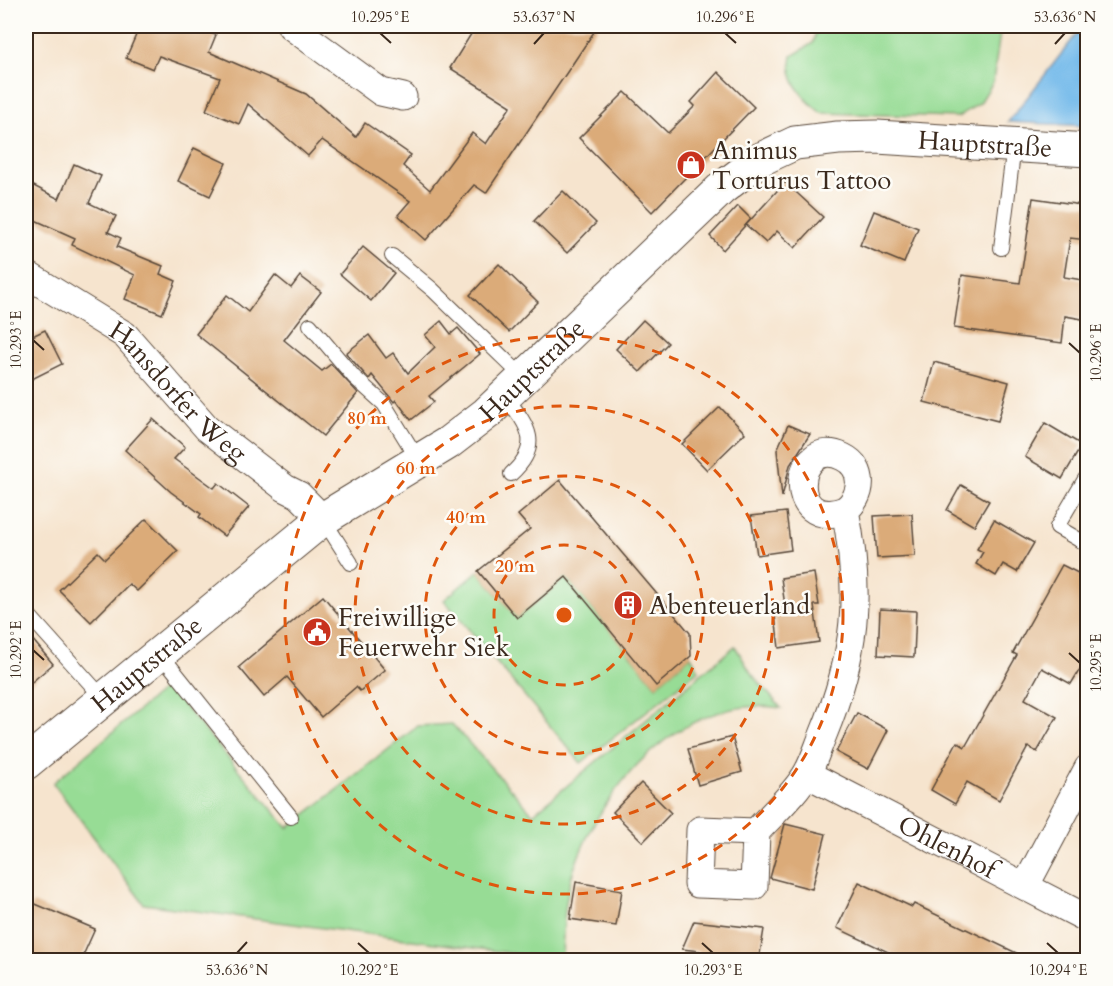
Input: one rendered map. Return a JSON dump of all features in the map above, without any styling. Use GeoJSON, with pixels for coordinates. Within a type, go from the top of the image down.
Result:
{"type":"FeatureCollection","features":[{"type":"Feature","properties":{"kind":"street"},"geometry":{"type":"LineString","coordinates":[[291,26],[381,92],[404,97]]}},
{"type":"Feature","properties":{"kind":"street","name":"Hauptstraße"},"geometry":{"type":"LineString","coordinates":[[26,763],[323,519],[448,443],[514,387],[721,189],[759,160],[795,143],[877,136],[1088,150]]}},
{"type":"Feature","properties":{"kind":"street","name":"Hansdorfer Weg"},"geometry":{"type":"LineString","coordinates":[[26,274],[125,335],[207,428],[285,489],[299,495],[323,519]]}},
{"type":"Feature","properties":{"kind":"street"},"geometry":{"type":"LineString","coordinates":[[756,832],[807,774],[836,703],[849,662],[855,615],[853,552],[845,510]]}},
{"type":"Feature","properties":{"kind":"street"},"geometry":{"type":"LineString","coordinates":[[1026,885],[1088,768]]}},
{"type":"Feature","properties":{"kind":"street","name":"Ohlenhof"},"geometry":{"type":"LineString","coordinates":[[807,774],[1088,919]]}},
{"type":"Feature","properties":{"kind":"lane"},"geometry":{"type":"LineString","coordinates":[[1002,248],[1014,146]]}},
{"type":"Feature","properties":{"kind":"lane"},"geometry":{"type":"LineString","coordinates":[[392,256],[433,290],[514,387],[531,444],[524,461],[511,474]]}},
{"type":"Feature","properties":{"kind":"lane"},"geometry":{"type":"LineString","coordinates":[[310,325],[354,377],[384,404],[419,461]]}},
{"type":"Feature","properties":{"kind":"lane"},"geometry":{"type":"LineString","coordinates":[[1085,479],[1057,527],[1088,545]]}},
{"type":"Feature","properties":{"kind":"lane"},"geometry":{"type":"LineString","coordinates":[[323,519],[351,563]]}},
{"type":"Feature","properties":{"kind":"lane"},"geometry":{"type":"LineString","coordinates":[[26,612],[103,698]]}},
{"type":"Feature","properties":{"kind":"lane"},"geometry":{"type":"LineString","coordinates":[[159,652],[291,817]]}},
{"type":"Feature","properties":{"kind":"green space"},"geometry":{"type":"Polygon","coordinates":[[[817,26],[1001,26],[993,82],[980,103],[958,117],[821,113],[802,95],[791,73],[792,56],[813,43],[817,26]]]}},
{"type":"Feature","properties":{"kind":"green space"},"geometry":{"type":"Polygon","coordinates":[[[478,571],[517,618],[566,577],[656,686],[691,656],[699,670],[581,763],[444,600],[478,571]]]}},
{"type":"Feature","properties":{"kind":"green space"},"geometry":{"type":"Polygon","coordinates":[[[735,646],[751,673],[781,708],[745,707],[711,715],[680,730],[652,751],[626,777],[605,806],[587,837],[574,869],[566,903],[562,960],[144,904],[53,783],[167,686],[288,828],[418,726],[452,724],[533,814],[735,646]]]}},
{"type":"Feature","properties":{"kind":"water"},"geometry":{"type":"Polygon","coordinates":[[[1083,26],[1088,26],[1087,126],[1008,122],[1083,26]]]}},
{"type":"Feature","properties":{"kind":"building"},"geometry":{"type":"Polygon","coordinates":[[[140,26],[189,26],[216,35],[209,52],[306,94],[356,137],[365,123],[411,155],[403,166],[430,190],[472,133],[486,144],[511,106],[450,68],[476,26],[598,26],[486,193],[474,185],[426,240],[398,215],[410,201],[322,140],[308,156],[248,104],[239,124],[206,110],[220,78],[159,56],[153,69],[126,58],[140,26]]]}},
{"type":"Feature","properties":{"kind":"building"},"geometry":{"type":"Polygon","coordinates":[[[718,72],[754,107],[652,212],[579,138],[625,92],[668,133],[695,106],[691,102],[718,72]]]}},
{"type":"Feature","properties":{"kind":"building"},"geometry":{"type":"Polygon","coordinates":[[[194,148],[226,163],[210,196],[178,181],[194,148]]]}},
{"type":"Feature","properties":{"kind":"building"},"geometry":{"type":"Polygon","coordinates":[[[74,164],[101,176],[89,203],[116,216],[108,232],[121,238],[117,247],[163,266],[160,274],[176,281],[162,314],[125,299],[135,275],[72,245],[75,238],[26,216],[26,182],[59,199],[74,164]]]}},
{"type":"Feature","properties":{"kind":"building"},"geometry":{"type":"Polygon","coordinates":[[[785,182],[823,217],[795,248],[777,231],[766,243],[746,225],[785,182]]]}},
{"type":"Feature","properties":{"kind":"building"},"geometry":{"type":"Polygon","coordinates":[[[563,191],[596,223],[567,253],[534,221],[563,191]]]}},
{"type":"Feature","properties":{"kind":"building"},"geometry":{"type":"Polygon","coordinates":[[[1033,198],[1088,206],[1088,240],[1070,238],[1064,277],[1088,281],[1088,320],[1065,316],[1062,343],[954,328],[962,275],[1020,283],[1033,198]]]}},
{"type":"Feature","properties":{"kind":"building"},"geometry":{"type":"Polygon","coordinates":[[[738,206],[751,219],[723,250],[710,236],[738,206]]]}},
{"type":"Feature","properties":{"kind":"building"},"geometry":{"type":"Polygon","coordinates":[[[874,211],[918,228],[904,263],[860,245],[874,211]]]}},
{"type":"Feature","properties":{"kind":"building"},"geometry":{"type":"Polygon","coordinates":[[[363,247],[394,273],[371,301],[340,274],[363,247]]]}},
{"type":"Feature","properties":{"kind":"building"},"geometry":{"type":"Polygon","coordinates":[[[499,264],[538,302],[509,332],[470,295],[499,264]]]}},
{"type":"Feature","properties":{"kind":"building"},"geometry":{"type":"Polygon","coordinates":[[[275,275],[291,288],[300,276],[321,292],[284,340],[322,371],[331,364],[358,393],[323,436],[196,334],[227,295],[248,312],[275,275]]]}},
{"type":"Feature","properties":{"kind":"building"},"geometry":{"type":"Polygon","coordinates":[[[643,320],[668,343],[640,372],[616,349],[643,320]]]}},
{"type":"Feature","properties":{"kind":"building"},"geometry":{"type":"Polygon","coordinates":[[[441,321],[451,334],[458,328],[480,354],[429,396],[434,402],[411,420],[372,375],[369,379],[346,353],[369,335],[386,358],[393,353],[408,373],[435,347],[425,335],[441,321]]]}},
{"type":"Feature","properties":{"kind":"building"},"geometry":{"type":"Polygon","coordinates":[[[45,330],[62,364],[26,382],[26,339],[45,330]]]}},
{"type":"Feature","properties":{"kind":"building"},"geometry":{"type":"Polygon","coordinates":[[[934,362],[1009,382],[998,421],[924,402],[934,362]]]}},
{"type":"Feature","properties":{"kind":"building"},"geometry":{"type":"Polygon","coordinates":[[[720,407],[745,433],[707,470],[682,444],[720,407]]]}},
{"type":"Feature","properties":{"kind":"building"},"geometry":{"type":"Polygon","coordinates":[[[153,419],[185,447],[174,459],[214,488],[218,483],[249,507],[224,536],[199,517],[201,514],[171,492],[125,450],[153,419]]]}},
{"type":"Feature","properties":{"kind":"building"},"geometry":{"type":"Polygon","coordinates":[[[1045,423],[1082,445],[1062,479],[1025,457],[1045,423]]]}},
{"type":"Feature","properties":{"kind":"building"},"geometry":{"type":"Polygon","coordinates":[[[788,425],[810,434],[790,465],[782,497],[777,450],[788,425]]]}},
{"type":"Feature","properties":{"kind":"building"},"geometry":{"type":"Polygon","coordinates":[[[560,480],[690,633],[691,656],[656,686],[566,577],[517,618],[478,571],[530,529],[518,515],[560,480]]]}},
{"type":"Feature","properties":{"kind":"building"},"geometry":{"type":"Polygon","coordinates":[[[961,485],[989,501],[974,526],[947,510],[961,485]]]}},
{"type":"Feature","properties":{"kind":"building"},"geometry":{"type":"Polygon","coordinates":[[[786,512],[791,550],[757,555],[751,516],[786,512]]]}},
{"type":"Feature","properties":{"kind":"building"},"geometry":{"type":"Polygon","coordinates":[[[912,514],[915,556],[877,558],[874,516],[912,514]]]}},
{"type":"Feature","properties":{"kind":"building"},"geometry":{"type":"Polygon","coordinates":[[[146,519],[178,551],[137,591],[129,584],[91,622],[59,590],[98,552],[105,559],[146,519]]]}},
{"type":"Feature","properties":{"kind":"building"},"geometry":{"type":"Polygon","coordinates":[[[994,520],[1034,543],[1017,572],[1003,564],[996,576],[976,564],[983,552],[977,549],[994,520]]]}},
{"type":"Feature","properties":{"kind":"building"},"geometry":{"type":"Polygon","coordinates":[[[1062,565],[1088,578],[1088,656],[1071,684],[1042,668],[1025,699],[1057,717],[1037,752],[1028,747],[999,800],[967,782],[955,804],[931,790],[957,742],[965,747],[1017,655],[1013,653],[1062,565]]]}},
{"type":"Feature","properties":{"kind":"building"},"geometry":{"type":"Polygon","coordinates":[[[814,573],[819,605],[814,605],[819,642],[779,648],[774,607],[785,606],[781,578],[814,573]]]}},
{"type":"Feature","properties":{"kind":"building","name":"Freiwillige Feuerwehr Siek"},"geometry":{"type":"Polygon","coordinates":[[[323,596],[385,670],[360,691],[356,687],[321,717],[287,677],[264,697],[239,667],[323,596]]]}},
{"type":"Feature","properties":{"kind":"building"},"geometry":{"type":"Polygon","coordinates":[[[880,609],[916,611],[914,657],[878,655],[880,609]]]}},
{"type":"Feature","properties":{"kind":"building"},"geometry":{"type":"Polygon","coordinates":[[[26,632],[53,664],[26,687],[26,632]]]}},
{"type":"Feature","properties":{"kind":"building"},"geometry":{"type":"Polygon","coordinates":[[[857,713],[888,730],[868,769],[836,752],[857,713]]]}},
{"type":"Feature","properties":{"kind":"building"},"geometry":{"type":"Polygon","coordinates":[[[732,737],[742,772],[698,785],[688,749],[732,737]]]}},
{"type":"Feature","properties":{"kind":"building"},"geometry":{"type":"Polygon","coordinates":[[[641,783],[671,813],[643,842],[613,812],[641,783]]]}},
{"type":"Feature","properties":{"kind":"building"},"geometry":{"type":"Polygon","coordinates":[[[785,824],[826,834],[812,889],[770,878],[785,824]]]}},
{"type":"Feature","properties":{"kind":"building"},"geometry":{"type":"Polygon","coordinates":[[[576,882],[622,890],[616,926],[570,919],[576,882]]]}},
{"type":"Feature","properties":{"kind":"building"},"geometry":{"type":"Polygon","coordinates":[[[859,882],[912,907],[914,904],[1031,960],[905,960],[837,928],[859,882]]]}},
{"type":"Feature","properties":{"kind":"building"},"geometry":{"type":"Polygon","coordinates":[[[33,903],[95,929],[81,960],[26,960],[26,921],[33,903]]]}},
{"type":"Feature","properties":{"kind":"building"},"geometry":{"type":"Polygon","coordinates":[[[694,921],[764,929],[759,960],[718,960],[698,957],[699,951],[682,949],[694,921]]]}},
{"type":"Feature","properties":{"kind":"place","name":"Animus Torturus Tattoo"},"geometry":{"type":"Point","coordinates":[691,165]}},
{"type":"Feature","properties":{"kind":"place","name":"Abenteuerland"},"geometry":{"type":"Point","coordinates":[628,605]}},
{"type":"Feature","properties":{"kind":"place","name":"Freiwillige Feuerwehr Siek"},"geometry":{"type":"Point","coordinates":[317,632]}}]}
